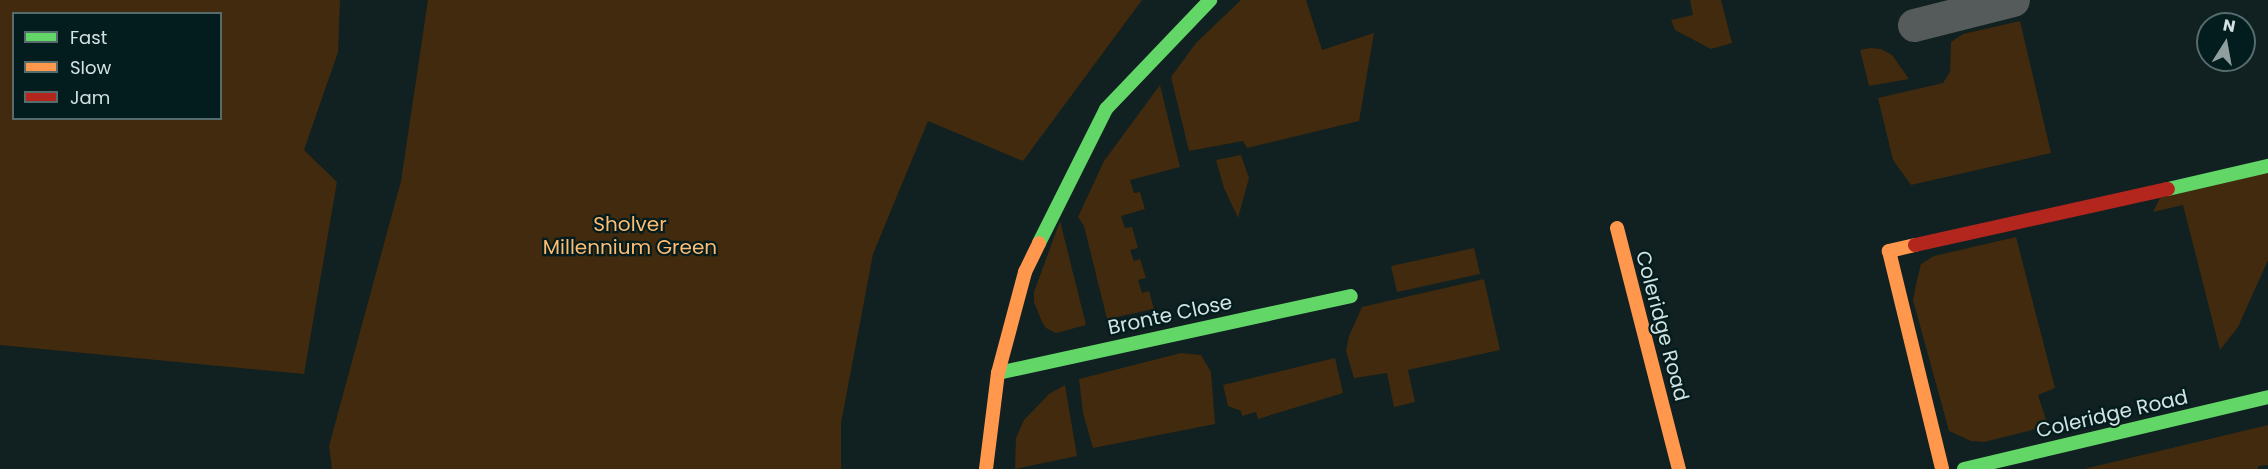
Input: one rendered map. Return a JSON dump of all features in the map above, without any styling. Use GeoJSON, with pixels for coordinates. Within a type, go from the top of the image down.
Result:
{"type":"FeatureCollection","features":[{"type":"Feature","properties":{"kind":"street"},"geometry":{"type":"LineString","coordinates":[[986,469],[998,373],[1025,272],[1106,110],[1210,0]]}},
{"type":"Feature","properties":{"kind":"street"},"geometry":{"type":"LineString","coordinates":[[1914,25],[2013,0]]}},
{"type":"Feature","properties":{"kind":"street"},"geometry":{"type":"LineString","coordinates":[[1942,469],[1889,251],[2268,166]]}},
{"type":"Feature","properties":{"kind":"street","name":"Coleridge Road"},"geometry":{"type":"LineString","coordinates":[[1617,228],[1679,469]]}},
{"type":"Feature","properties":{"kind":"street","name":"Bronte Close"},"geometry":{"type":"LineString","coordinates":[[998,373],[1351,296]]}},
{"type":"Feature","properties":{"kind":"street","name":"Coleridge Road"},"geometry":{"type":"LineString","coordinates":[[1964,469],[2268,397]]}},
{"type":"Feature","properties":{"kind":"green space"},"geometry":{"type":"Polygon","coordinates":[[[0,0],[340,0],[338,52],[304,150],[337,182],[304,374],[0,345],[0,0]]]}},
{"type":"Feature","properties":{"kind":"green space","name":"Sholver Millennium Green"},"geometry":{"type":"Polygon","coordinates":[[[428,0],[1142,0],[1023,161],[928,121],[873,254],[841,423],[841,469],[332,469],[329,446],[401,181],[428,0]]]}},
{"type":"Feature","properties":{"kind":"green space"},"geometry":{"type":"Polygon","coordinates":[[[1241,0],[1306,0],[1322,50],[1374,33],[1359,121],[1247,148],[1243,141],[1189,151],[1171,77],[1196,43],[1241,0]]]}},
{"type":"Feature","properties":{"kind":"green space"},"geometry":{"type":"Polygon","coordinates":[[[1690,0],[1721,0],[1732,43],[1711,49],[1675,30],[1671,20],[1693,15],[1690,0]]]}},
{"type":"Feature","properties":{"kind":"green space"},"geometry":{"type":"Polygon","coordinates":[[[2020,21],[2051,153],[1911,185],[1893,160],[1878,98],[1943,83],[1950,72],[1951,42],[1963,34],[2020,21]]]}},
{"type":"Feature","properties":{"kind":"green space"},"geometry":{"type":"Polygon","coordinates":[[[1881,49],[1892,55],[1909,79],[1869,86],[1860,50],[1881,49]]]}},
{"type":"Feature","properties":{"kind":"green space"},"geometry":{"type":"Polygon","coordinates":[[[1160,85],[1180,167],[1130,180],[1134,193],[1140,192],[1145,209],[1121,216],[1125,228],[1132,227],[1138,248],[1130,250],[1134,261],[1140,259],[1146,278],[1138,280],[1142,293],[1149,291],[1154,309],[1107,319],[1084,226],[1078,217],[1104,161],[1160,85]]]}},
{"type":"Feature","properties":{"kind":"green space"},"geometry":{"type":"Polygon","coordinates":[[[1241,155],[1249,178],[1238,218],[1224,188],[1216,160],[1241,155]]]}},
{"type":"Feature","properties":{"kind":"green space"},"geometry":{"type":"Polygon","coordinates":[[[2268,172],[2268,260],[2238,327],[2220,350],[2183,205],[2153,212],[2160,198],[2268,172]]]}},
{"type":"Feature","properties":{"kind":"green space"},"geometry":{"type":"Polygon","coordinates":[[[1060,221],[1086,325],[1056,333],[1046,328],[1042,322],[1034,302],[1034,292],[1060,221]]]}},
{"type":"Feature","properties":{"kind":"green space"},"geometry":{"type":"Polygon","coordinates":[[[2016,237],[2055,388],[2038,395],[2048,426],[1984,442],[1971,441],[1949,431],[1913,300],[1917,280],[1921,264],[1934,256],[2016,237]]]}},
{"type":"Feature","properties":{"kind":"green space"},"geometry":{"type":"Polygon","coordinates":[[[1474,248],[1480,274],[1397,292],[1391,266],[1474,248]]]}},
{"type":"Feature","properties":{"kind":"green space"},"geometry":{"type":"Polygon","coordinates":[[[1484,279],[1500,350],[1408,370],[1415,402],[1394,407],[1387,373],[1354,378],[1346,351],[1349,336],[1362,307],[1484,279]]]}},
{"type":"Feature","properties":{"kind":"green space"},"geometry":{"type":"Polygon","coordinates":[[[1181,353],[1201,355],[1211,372],[1215,424],[1093,448],[1083,413],[1079,379],[1181,353]]]}},
{"type":"Feature","properties":{"kind":"green space"},"geometry":{"type":"Polygon","coordinates":[[[1335,358],[1343,393],[1258,419],[1256,412],[1242,416],[1241,411],[1228,406],[1223,385],[1335,358]]]}},
{"type":"Feature","properties":{"kind":"green space"},"geometry":{"type":"Polygon","coordinates":[[[1065,385],[1077,456],[1015,469],[1016,438],[1024,420],[1049,394],[1065,385]]]}},
{"type":"Feature","properties":{"kind":"green space"},"geometry":{"type":"Polygon","coordinates":[[[2268,425],[2268,465],[2258,466],[2258,469],[2084,469],[2268,425]]]}},
{"type":"Feature","properties":{"kind":"traffic: fast"},"geometry":{"type":"LineString","coordinates":[[1039,243],[1106,109],[1210,0]]}},
{"type":"Feature","properties":{"kind":"traffic: fast"},"geometry":{"type":"LineString","coordinates":[[2168,189],[2268,166]]}},
{"type":"Feature","properties":{"kind":"traffic: fast"},"geometry":{"type":"LineString","coordinates":[[998,373],[1351,296]]}},
{"type":"Feature","properties":{"kind":"traffic: fast"},"geometry":{"type":"LineString","coordinates":[[1964,469],[2268,397]]}},
{"type":"Feature","properties":{"kind":"traffic: slow"},"geometry":{"type":"LineString","coordinates":[[1617,228],[1679,469]]}},
{"type":"Feature","properties":{"kind":"traffic: slow"},"geometry":{"type":"LineString","coordinates":[[986,469],[998,373],[1025,272],[1039,243]]}},
{"type":"Feature","properties":{"kind":"traffic: slow"},"geometry":{"type":"LineString","coordinates":[[1915,245],[1889,251],[1942,469]]}},
{"type":"Feature","properties":{"kind":"traffic: jam"},"geometry":{"type":"LineString","coordinates":[[1915,245],[2168,189]]}}]}
